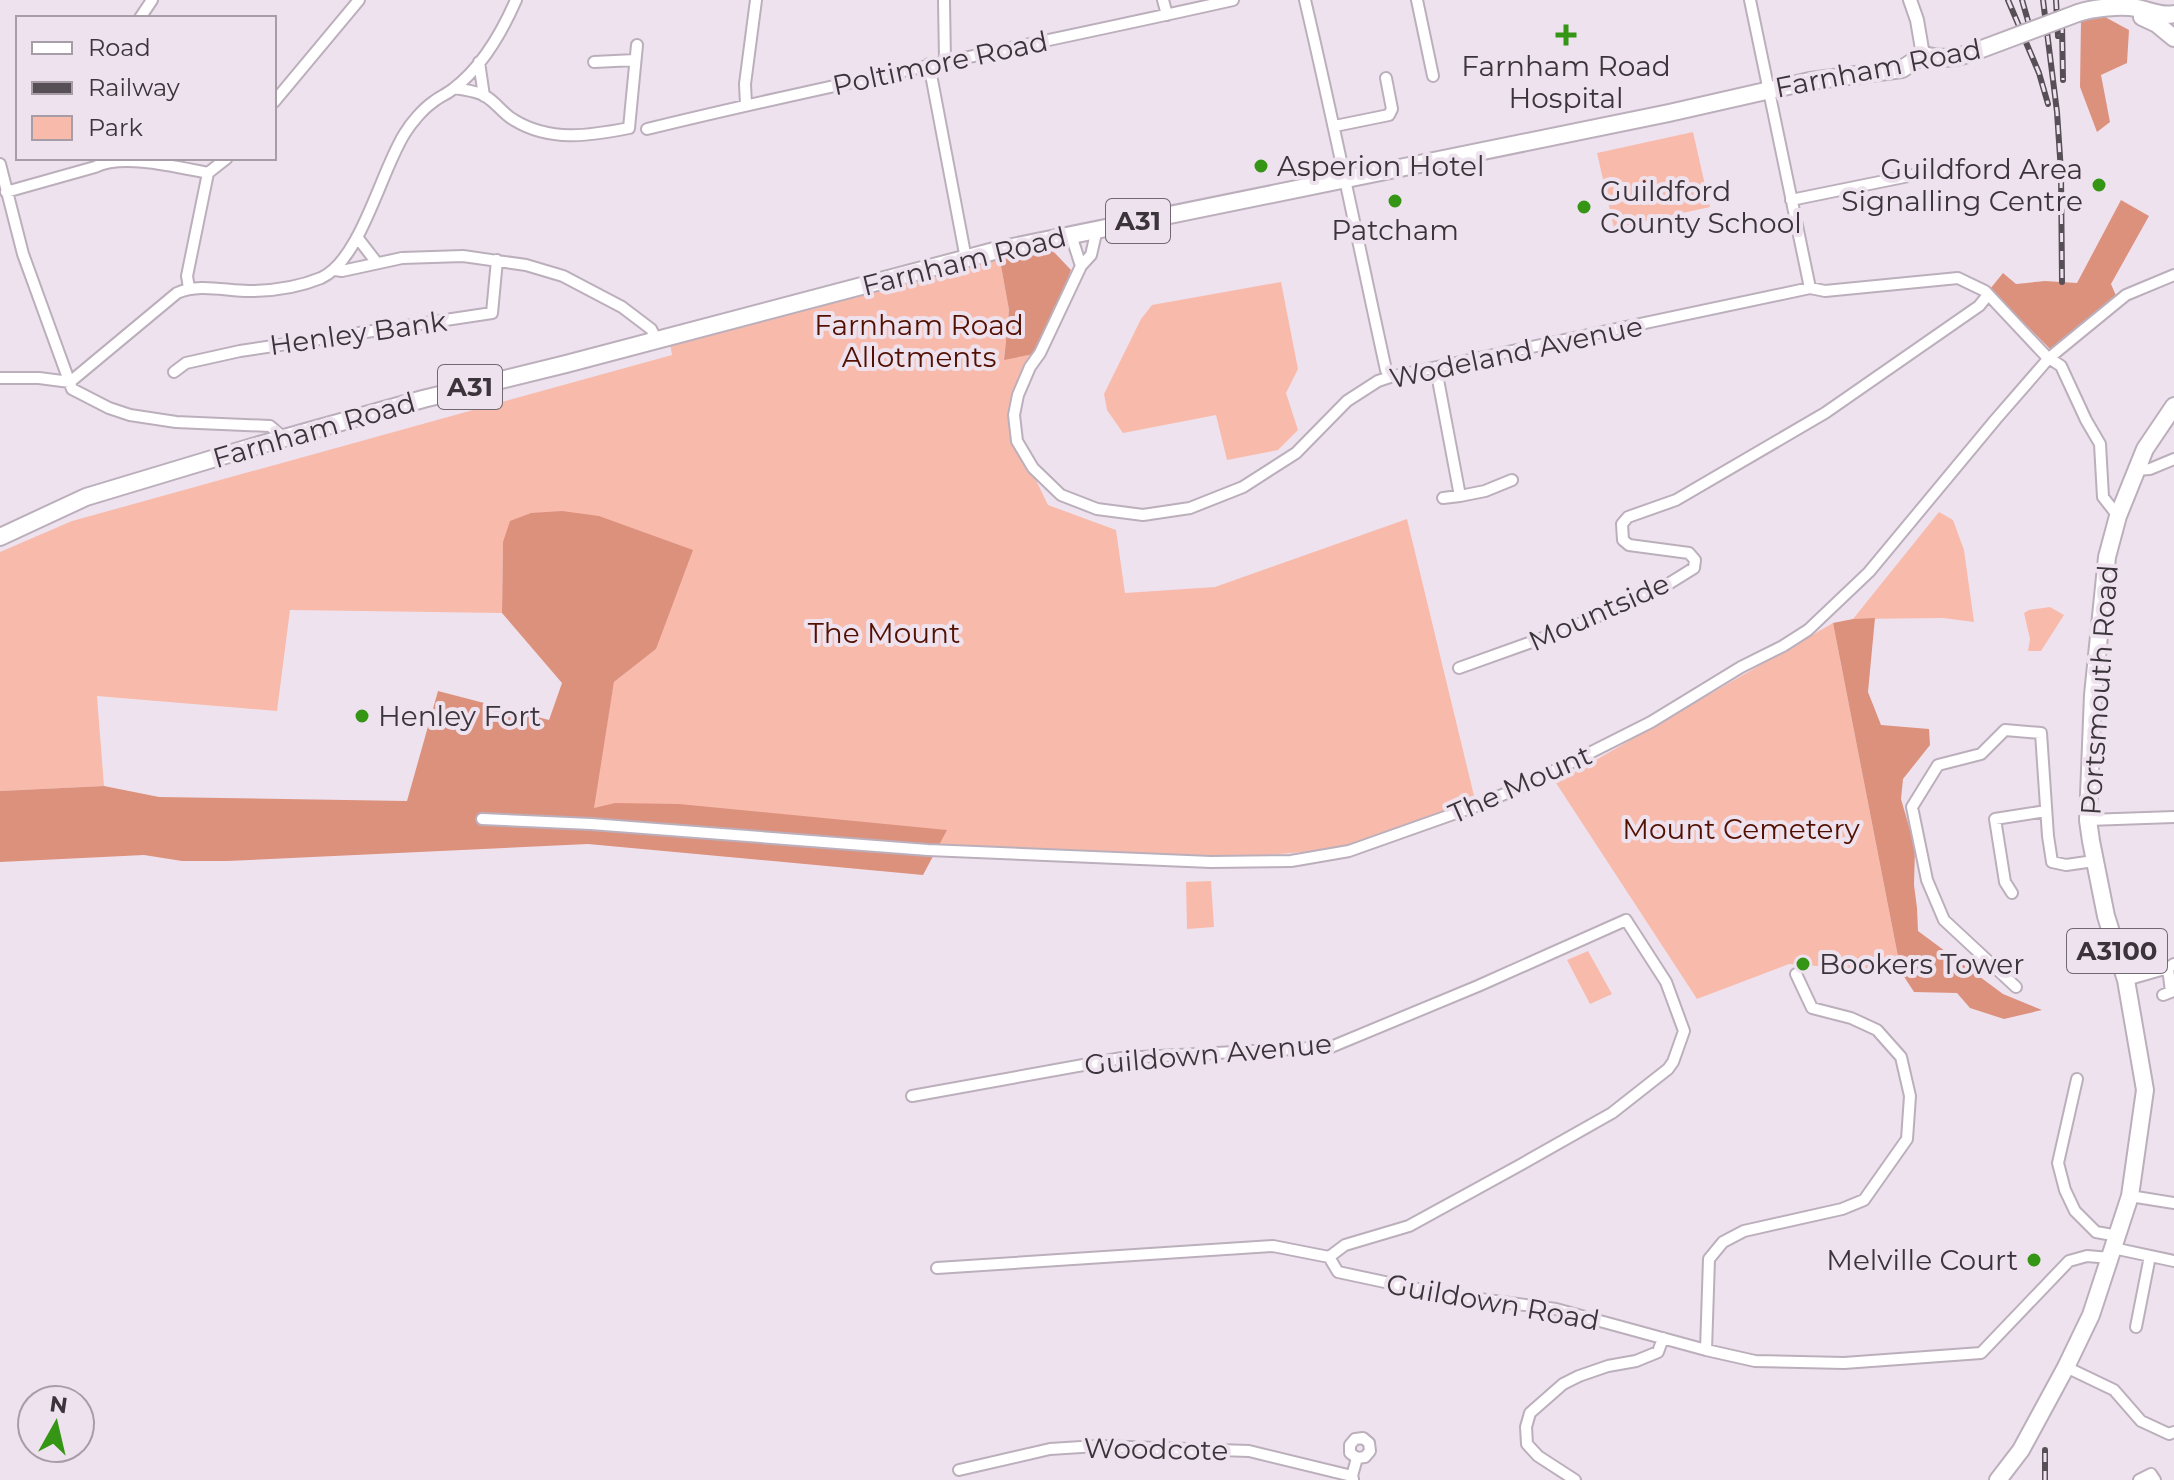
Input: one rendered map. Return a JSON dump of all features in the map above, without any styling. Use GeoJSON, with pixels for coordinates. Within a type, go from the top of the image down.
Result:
{"type":"FeatureCollection","features":[{"type":"Feature","properties":{"kind":"main road","name":"Farnham Road"},"geometry":{"type":"LineString","coordinates":[[0,537],[86,497],[284,438],[998,250],[1669,113],[1810,81],[1902,69],[1923,55],[1957,58],[2093,9],[2136,8],[2161,15],[2174,14]]}},
{"type":"Feature","properties":{"kind":"main road","name":"A31"},"geometry":{"type":"LineString","coordinates":[[2111,9],[2148,19],[2174,38]]}},
{"type":"Feature","properties":{"kind":"main road","name":"Portsmouth Road"},"geometry":{"type":"LineString","coordinates":[[1998,1480],[2021,1450],[2091,1315],[2130,1196],[2145,1090],[2126,980],[2106,916],[2088,820],[2093,695],[2107,557],[2118,516],[2145,449],[2174,406]]}},
{"type":"Feature","properties":{"kind":"street"},"geometry":{"type":"LineString","coordinates":[[276,100],[359,0]]}},
{"type":"Feature","properties":{"kind":"street"},"geometry":{"type":"LineString","coordinates":[[0,378],[70,382],[177,293],[189,288],[280,289],[304,284],[335,270],[357,237],[404,133],[429,104],[455,88],[479,62],[505,25],[516,0]]}},
{"type":"Feature","properties":{"kind":"street"},"geometry":{"type":"LineString","coordinates":[[746,105],[745,84],[756,0]]}},
{"type":"Feature","properties":{"kind":"street"},"geometry":{"type":"LineString","coordinates":[[944,0],[945,61]]}},
{"type":"Feature","properties":{"kind":"street"},"geometry":{"type":"LineString","coordinates":[[1163,0],[1167,15]]}},
{"type":"Feature","properties":{"kind":"street","name":"Poltimore Road"},"geometry":{"type":"LineString","coordinates":[[647,129],[929,64],[1233,0]]}},
{"type":"Feature","properties":{"kind":"street"},"geometry":{"type":"LineString","coordinates":[[1305,0],[1390,377]]}},
{"type":"Feature","properties":{"kind":"street"},"geometry":{"type":"LineString","coordinates":[[1417,0],[1433,76]]}},
{"type":"Feature","properties":{"kind":"street"},"geometry":{"type":"LineString","coordinates":[[1750,0],[1810,288]]}},
{"type":"Feature","properties":{"kind":"street"},"geometry":{"type":"LineString","coordinates":[[1910,0],[1923,55]]}},
{"type":"Feature","properties":{"kind":"street"},"geometry":{"type":"LineString","coordinates":[[455,88],[484,96],[510,119],[533,130],[574,137],[629,128],[637,45]]}},
{"type":"Feature","properties":{"kind":"street"},"geometry":{"type":"LineString","coordinates":[[594,62],[635,60]]}},
{"type":"Feature","properties":{"kind":"street"},"geometry":{"type":"LineString","coordinates":[[479,62],[484,96]]}},
{"type":"Feature","properties":{"kind":"street"},"geometry":{"type":"LineString","coordinates":[[929,64],[966,259]]}},
{"type":"Feature","properties":{"kind":"street"},"geometry":{"type":"LineString","coordinates":[[1335,126],[1389,115],[1392,109],[1386,78]]}},
{"type":"Feature","properties":{"kind":"street"},"geometry":{"type":"LineString","coordinates":[[6,192],[95,167],[105,160],[154,162],[208,173]]}},
{"type":"Feature","properties":{"kind":"street"},"geometry":{"type":"LineString","coordinates":[[189,288],[187,276],[208,173],[224,160]]}},
{"type":"Feature","properties":{"kind":"street"},"geometry":{"type":"LineString","coordinates":[[0,164],[23,254],[72,389],[88,399],[130,415],[176,422],[270,426],[284,438]]}},
{"type":"Feature","properties":{"kind":"street"},"geometry":{"type":"LineString","coordinates":[[1791,200],[1958,166]]}},
{"type":"Feature","properties":{"kind":"street","name":"Wodeland Avenue"},"geometry":{"type":"LineString","coordinates":[[1097,229],[1091,255],[1081,266],[1040,353],[1030,367],[1018,395],[1014,415],[1017,441],[1033,468],[1061,495],[1097,509],[1143,515],[1174,511],[1190,508],[1243,487],[1296,453],[1347,401],[1390,377],[1810,288],[1825,291],[1958,278],[1988,295],[2049,358],[2061,366],[2100,444],[2103,497],[2118,516]]}},
{"type":"Feature","properties":{"kind":"street"},"geometry":{"type":"LineString","coordinates":[[1071,235],[1081,266]]}},
{"type":"Feature","properties":{"kind":"street"},"geometry":{"type":"LineString","coordinates":[[357,237],[377,263]]}},
{"type":"Feature","properties":{"kind":"street"},"geometry":{"type":"LineString","coordinates":[[335,270],[415,257],[463,256],[526,265],[563,276],[622,307],[651,329],[656,339]]}},
{"type":"Feature","properties":{"kind":"street","name":"Henley Bank"},"geometry":{"type":"LineString","coordinates":[[174,372],[186,363],[240,351],[492,313],[497,260]]}},
{"type":"Feature","properties":{"kind":"street","name":"The Mount"},"geometry":{"type":"LineString","coordinates":[[482,819],[591,824],[928,850],[1165,860],[1277,862],[1349,851],[1528,784],[1634,731],[1808,630],[1869,572],[2049,358],[2126,295],[2174,275]]}},
{"type":"Feature","properties":{"kind":"street","name":"Mountside"},"geometry":{"type":"LineString","coordinates":[[1459,668],[1578,625],[1657,591],[1694,568],[1695,560],[1689,553],[1629,545],[1623,540],[1622,524],[1628,517],[1676,500],[1825,413],[1979,306],[1988,295]]}},
{"type":"Feature","properties":{"kind":"street"},"geometry":{"type":"LineString","coordinates":[[1436,369],[1460,496]]}},
{"type":"Feature","properties":{"kind":"street"},"geometry":{"type":"LineString","coordinates":[[2135,470],[2150,469],[2174,459]]}},
{"type":"Feature","properties":{"kind":"street"},"geometry":{"type":"LineString","coordinates":[[1443,498],[1485,491],[1512,480]]}},
{"type":"Feature","properties":{"kind":"street"},"geometry":{"type":"LineString","coordinates":[[2016,987],[1944,920],[1927,880],[1912,807],[1938,765],[1981,754],[2005,730],[2041,733],[2052,862],[2066,865],[2094,861]]}},
{"type":"Feature","properties":{"kind":"street"},"geometry":{"type":"LineString","coordinates":[[2012,893],[2005,882],[1995,819],[2046,811]]}},
{"type":"Feature","properties":{"kind":"street"},"geometry":{"type":"LineString","coordinates":[[2088,820],[2174,817]]}},
{"type":"Feature","properties":{"kind":"street","name":"Guildown Avenue"},"geometry":{"type":"LineString","coordinates":[[912,1096],[1122,1058],[1331,1047],[1626,920],[1666,982],[1684,1031],[1668,1069],[1612,1113],[1409,1226],[1345,1245],[1329,1257]]}},
{"type":"Feature","properties":{"kind":"street"},"geometry":{"type":"LineString","coordinates":[[2126,980],[2171,966],[2171,992],[2163,995]]}},
{"type":"Feature","properties":{"kind":"street"},"geometry":{"type":"LineString","coordinates":[[1706,1350],[1709,1259],[1723,1242],[1744,1231],[1842,1209],[1864,1200],[1907,1139],[1910,1096],[1901,1057],[1877,1030],[1851,1018],[1812,1008],[1796,974]]}},
{"type":"Feature","properties":{"kind":"street"},"geometry":{"type":"LineString","coordinates":[[2077,1079],[2058,1163],[2065,1190],[2075,1211],[2114,1247],[2174,1261]]}},
{"type":"Feature","properties":{"kind":"street"},"geometry":{"type":"LineString","coordinates":[[2130,1196],[2174,1203]]}},
{"type":"Feature","properties":{"kind":"street","name":"Guildown Road"},"geometry":{"type":"LineString","coordinates":[[937,1268],[1273,1246],[1329,1257],[1338,1272],[1441,1294],[1556,1309],[1755,1361],[1844,1363],[1981,1353],[2069,1261],[2114,1247]]}},
{"type":"Feature","properties":{"kind":"street"},"geometry":{"type":"LineString","coordinates":[[2136,1327],[2150,1256]]}},
{"type":"Feature","properties":{"kind":"street"},"geometry":{"type":"LineString","coordinates":[[1575,1480],[1538,1456],[1527,1444],[1526,1427],[1530,1413],[1563,1384],[1579,1376],[1658,1352],[1663,1338]]}},
{"type":"Feature","properties":{"kind":"street"},"geometry":{"type":"LineString","coordinates":[[2066,1367],[2114,1390],[2141,1421],[2169,1434],[2174,1432]]}},
{"type":"Feature","properties":{"kind":"street","name":"Woodcote"},"geometry":{"type":"LineString","coordinates":[[959,1470],[1050,1449],[1097,1446],[1249,1451],[1353,1478]]}},
{"type":"Feature","properties":{"kind":"street"},"geometry":{"type":"LineString","coordinates":[[1353,1478],[1357,1458]]}},
{"type":"Feature","properties":{"kind":"street"},"geometry":{"type":"LineString","coordinates":[[2139,1480],[2151,1474],[2155,1480]]}},
{"type":"Feature","properties":{"kind":"green space"},"geometry":{"type":"Polygon","coordinates":[[[1693,132],[1710,207],[1614,228],[1597,153],[1693,132]]]}},
{"type":"Feature","properties":{"kind":"green space","name":"The Mount"},"geometry":{"type":"Polygon","coordinates":[[[999,255],[1009,310],[1004,359],[1039,353],[1018,396],[1017,441],[1048,505],[1116,530],[1125,593],[1215,587],[1407,519],[1476,804],[1339,849],[1241,857],[938,846],[593,808],[614,682],[656,649],[503,542],[502,613],[290,610],[277,711],[97,696],[104,786],[0,791],[0,552],[72,521],[672,355],[669,338],[999,255]]]}},
{"type":"Feature","properties":{"kind":"green space"},"geometry":{"type":"Polygon","coordinates":[[[1281,282],[1298,369],[1286,393],[1298,430],[1278,450],[1227,460],[1216,415],[1123,433],[1107,410],[1104,394],[1141,319],[1152,305],[1281,282]]]}},
{"type":"Feature","properties":{"kind":"green space"},"geometry":{"type":"Polygon","coordinates":[[[1939,512],[1953,520],[1964,550],[1974,622],[1943,618],[1853,619],[1939,512]]]}},
{"type":"Feature","properties":{"kind":"green space"},"geometry":{"type":"Polygon","coordinates":[[[2050,607],[2064,615],[2041,651],[2028,651],[2030,639],[2024,613],[2050,607]]]}},
{"type":"Feature","properties":{"kind":"green space","name":"Mount Cemetery"},"geometry":{"type":"Polygon","coordinates":[[[1833,623],[1901,972],[1789,964],[1697,999],[1556,783],[1833,623]]]}},
{"type":"Feature","properties":{"kind":"green space"},"geometry":{"type":"Polygon","coordinates":[[[1211,881],[1214,927],[1187,929],[1186,882],[1211,881]]]}},
{"type":"Feature","properties":{"kind":"green space"},"geometry":{"type":"Polygon","coordinates":[[[1588,951],[1612,994],[1590,1004],[1567,960],[1588,951]]]}},
{"type":"Feature","properties":{"kind":"shaded area"},"geometry":{"type":"Polygon","coordinates":[[[2105,17],[2129,30],[2127,63],[2101,75],[2110,122],[2097,132],[2080,87],[2081,21],[2105,17]]]}},
{"type":"Feature","properties":{"kind":"shaded area"},"geometry":{"type":"Polygon","coordinates":[[[2121,200],[2149,216],[2111,284],[2117,298],[2050,349],[1990,289],[2003,273],[2016,284],[2045,281],[2077,283],[2121,200]]]}},
{"type":"Feature","properties":{"kind":"shaded area"},"geometry":{"type":"Polygon","coordinates":[[[1053,251],[1071,270],[1039,353],[1004,360],[1009,310],[999,255],[1053,251]]]}},
{"type":"Feature","properties":{"kind":"shaded area"},"geometry":{"type":"Polygon","coordinates":[[[562,511],[599,516],[693,550],[656,649],[614,682],[594,808],[615,803],[679,804],[947,830],[923,875],[588,844],[227,861],[182,861],[144,855],[0,862],[0,791],[104,786],[159,797],[407,801],[438,691],[549,720],[562,683],[502,613],[503,542],[510,521],[531,513],[562,511]]]}},
{"type":"Feature","properties":{"kind":"shaded area"},"geometry":{"type":"Polygon","coordinates":[[[1875,618],[1868,692],[1881,725],[1929,729],[1930,745],[1903,779],[1901,799],[1915,847],[1918,931],[2003,994],[2042,1010],[2004,1019],[1970,1008],[1957,993],[1914,992],[1901,972],[1833,623],[1875,618]]]}},
{"type":"Feature","properties":{"kind":"railway"},"geometry":{"type":"LineString","coordinates":[[2008,0],[2039,73],[2048,104]]}},
{"type":"Feature","properties":{"kind":"railway"},"geometry":{"type":"LineString","coordinates":[[2022,0],[2032,35]]}},
{"type":"Feature","properties":{"kind":"railway"},"geometry":{"type":"LineString","coordinates":[[2043,0],[2057,112],[2062,282]]}},
{"type":"Feature","properties":{"kind":"railway"},"geometry":{"type":"LineString","coordinates":[[2056,0],[2058,36]]}},
{"type":"Feature","properties":{"kind":"railway"},"geometry":{"type":"LineString","coordinates":[[2062,24],[2063,80]]}},
{"type":"Feature","properties":{"kind":"railway"},"geometry":{"type":"LineString","coordinates":[[2045,1450],[2045,1480]]}},
{"type":"Feature","properties":{"kind":"place","name":"Farnham Road Hospital"},"geometry":{"type":"Point","coordinates":[1566,35]}},
{"type":"Feature","properties":{"kind":"place","name":"Asperion Hotel"},"geometry":{"type":"Point","coordinates":[1261,166]}},
{"type":"Feature","properties":{"kind":"place","name":"Guildford Area Signalling Centre"},"geometry":{"type":"Point","coordinates":[2099,185]}},
{"type":"Feature","properties":{"kind":"place","name":"Patcham"},"geometry":{"type":"Point","coordinates":[1395,201]}},
{"type":"Feature","properties":{"kind":"place","name":"Guildford County School"},"geometry":{"type":"Point","coordinates":[1584,207]}},
{"type":"Feature","properties":{"kind":"place","name":"Henley Fort"},"geometry":{"type":"Point","coordinates":[362,716]}},
{"type":"Feature","properties":{"kind":"place","name":"Bookers Tower"},"geometry":{"type":"Point","coordinates":[1803,964]}},
{"type":"Feature","properties":{"kind":"place","name":"Melville Court"},"geometry":{"type":"Point","coordinates":[2034,1260]}},
{"type":"Feature","properties":{"kind":"park label","name":"Farnham Road Allotments"},"geometry":{"type":"Point","coordinates":[919,341]}}]}
